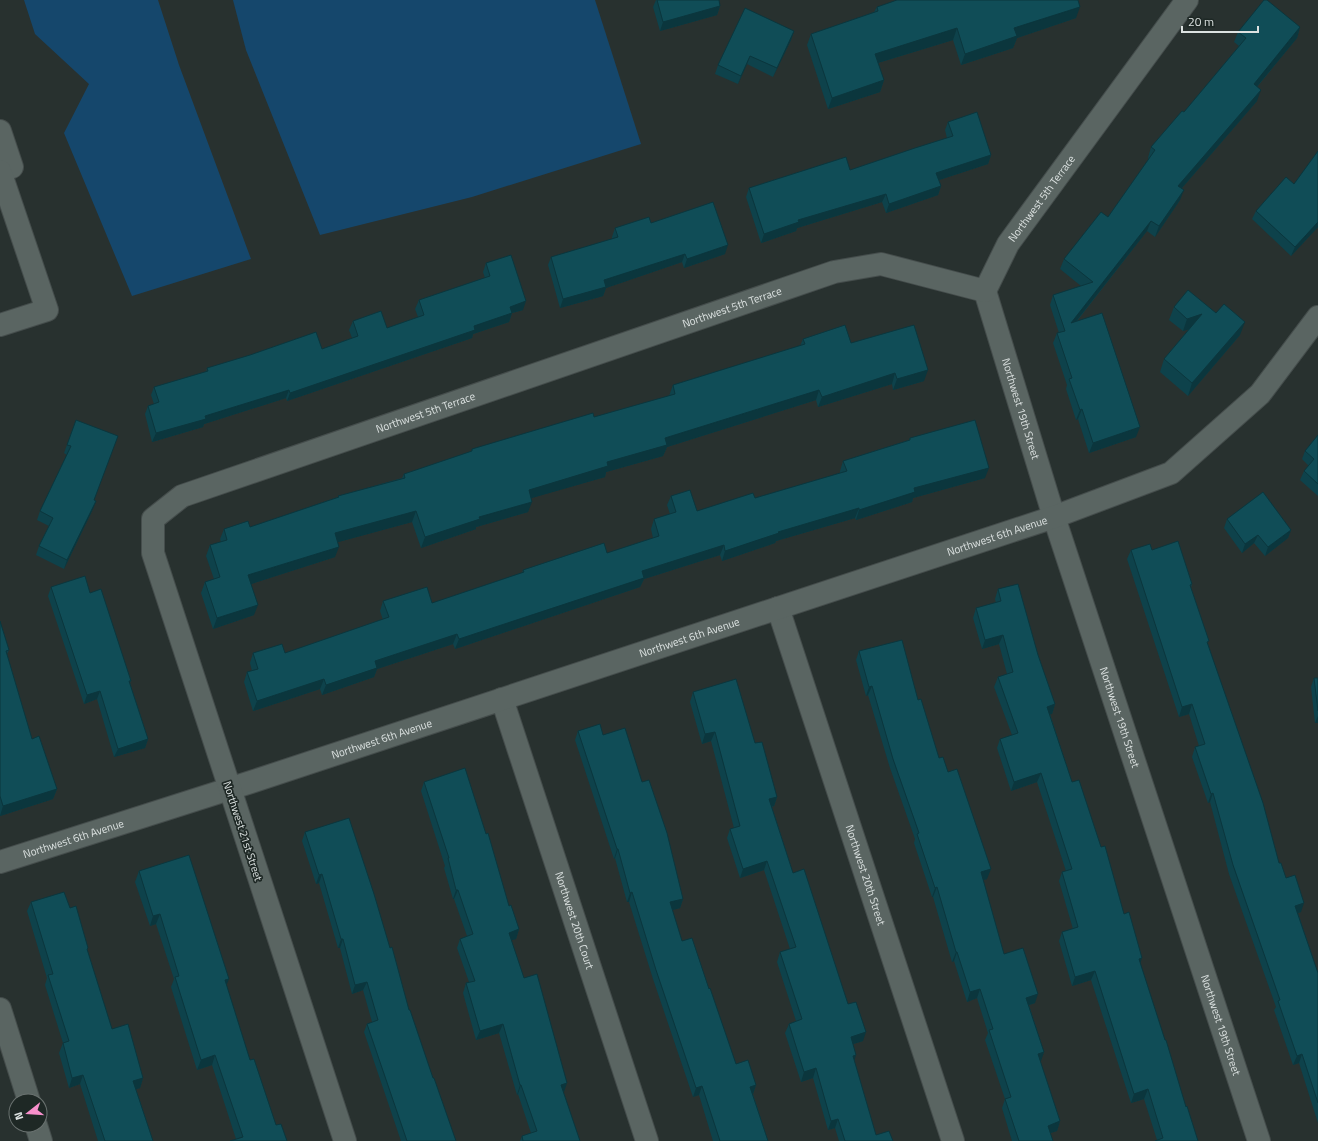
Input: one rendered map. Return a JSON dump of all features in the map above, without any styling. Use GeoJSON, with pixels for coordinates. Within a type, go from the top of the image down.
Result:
{"type":"FeatureCollection","features":[{"type":"Feature","properties":{"kind":"street","name":"Northwest 5th Terrace"},"geometry":{"type":"LineString","coordinates":[[154,519],[182,496],[834,272],[880,264],[985,291],[1008,244],[1187,0]]}},
{"type":"Feature","properties":{"kind":"street"},"geometry":{"type":"LineString","coordinates":[[0,131],[12,167],[0,171],[47,310],[0,325]]}},
{"type":"Feature","properties":{"kind":"street","name":"Northwest 19th Street"},"geometry":{"type":"LineString","coordinates":[[985,291],[1054,517],[1259,1141]]}},
{"type":"Feature","properties":{"kind":"street","name":"Northwest 6th Avenue"},"geometry":{"type":"LineString","coordinates":[[0,862],[229,789],[1054,517],[1171,473],[1260,394],[1318,316]]}},
{"type":"Feature","properties":{"kind":"street","name":"Northwest 21st Street"},"geometry":{"type":"LineString","coordinates":[[154,519],[152,553],[345,1141]]}},
{"type":"Feature","properties":{"kind":"street","name":"Northwest 20th Street"},"geometry":{"type":"LineString","coordinates":[[778,608],[954,1141]]}},
{"type":"Feature","properties":{"kind":"street","name":"Northwest 20th Court"},"geometry":{"type":"LineString","coordinates":[[502,699],[647,1141]]}},
{"type":"Feature","properties":{"kind":"street"},"geometry":{"type":"LineString","coordinates":[[0,1010],[26,1093]]}},
{"type":"Feature","properties":{"kind":"water"},"geometry":{"type":"Polygon","coordinates":[[[24,0],[158,0],[179,65],[251,259],[132,296],[64,133],[89,84],[35,34],[24,0]]]}},
{"type":"Feature","properties":{"kind":"water"},"geometry":{"type":"Polygon","coordinates":[[[233,0],[595,0],[641,144],[472,197],[320,235],[246,50],[233,0]]]}},
{"type":"Feature","properties":{"kind":"building"},"geometry":{"type":"Polygon","coordinates":[[[657,0],[719,0],[720,6],[663,22],[657,0]]]}},
{"type":"Feature","properties":{"kind":"building"},"geometry":{"type":"Polygon","coordinates":[[[897,0],[1078,0],[1080,7],[1014,28],[1017,36],[965,54],[957,28],[875,54],[884,80],[832,98],[811,34],[878,11],[877,7],[897,0]]]}},
{"type":"Feature","properties":{"kind":"building"},"geometry":{"type":"Polygon","coordinates":[[[1264,0],[1267,0],[1300,27],[1254,84],[1261,90],[1178,186],[1184,190],[1159,226],[1151,221],[1071,323],[1102,313],[1140,427],[1093,443],[1082,409],[1080,410],[1069,379],[1072,378],[1057,333],[1065,331],[1053,295],[1093,282],[1064,259],[1101,212],[1108,217],[1155,150],[1151,147],[1182,111],[1184,112],[1246,38],[1238,32],[1264,0]]]}},
{"type":"Feature","properties":{"kind":"building"},"geometry":{"type":"Polygon","coordinates":[[[745,8],[794,31],[777,68],[750,56],[741,76],[718,65],[745,8]]]}},
{"type":"Feature","properties":{"kind":"building"},"geometry":{"type":"Polygon","coordinates":[[[977,112],[991,155],[936,173],[941,186],[889,204],[886,194],[798,220],[799,222],[764,234],[749,188],[846,157],[850,170],[953,136],[948,122],[977,112]]]}},
{"type":"Feature","properties":{"kind":"building"},"geometry":{"type":"Polygon","coordinates":[[[1318,151],[1318,222],[1295,247],[1256,211],[1286,177],[1294,184],[1318,151]]]}},
{"type":"Feature","properties":{"kind":"building"},"geometry":{"type":"Polygon","coordinates":[[[713,202],[728,245],[687,259],[685,254],[604,280],[606,287],[563,299],[551,257],[618,237],[615,228],[649,217],[651,223],[713,202]]]}},
{"type":"Feature","properties":{"kind":"building"},"geometry":{"type":"Polygon","coordinates":[[[511,255],[526,301],[510,307],[512,313],[474,326],[475,330],[290,393],[289,390],[205,416],[206,419],[156,433],[148,406],[159,402],[154,387],[208,371],[207,368],[316,332],[322,349],[358,336],[353,321],[381,311],[387,328],[424,315],[419,300],[490,276],[486,263],[511,255]]]}},
{"type":"Feature","properties":{"kind":"building"},"geometry":{"type":"Polygon","coordinates":[[[1188,290],[1216,313],[1224,304],[1245,322],[1192,383],[1164,359],[1202,314],[1187,319],[1174,307],[1188,290]]]}},
{"type":"Feature","properties":{"kind":"building"},"geometry":{"type":"Polygon","coordinates":[[[845,325],[851,343],[914,325],[928,370],[897,379],[895,373],[822,397],[819,390],[665,438],[667,445],[607,462],[608,466],[529,490],[532,502],[479,517],[480,519],[425,537],[416,511],[335,533],[339,547],[248,575],[258,605],[217,618],[205,582],[220,577],[210,545],[227,540],[224,529],[248,521],[250,527],[339,497],[338,496],[405,478],[404,474],[472,451],[472,449],[593,413],[594,417],[675,394],[673,385],[805,344],[803,339],[845,325]]]}},
{"type":"Feature","properties":{"kind":"building"},"geometry":{"type":"Polygon","coordinates":[[[76,420],[118,436],[94,500],[96,501],[67,560],[39,546],[53,518],[40,511],[71,446],[67,445],[76,420]]]}},
{"type":"Feature","properties":{"kind":"building"},"geometry":{"type":"Polygon","coordinates":[[[975,420],[989,468],[914,488],[915,492],[859,510],[859,508],[778,532],[779,533],[725,551],[724,545],[642,571],[644,578],[459,639],[457,634],[375,661],[377,668],[326,685],[324,679],[257,701],[247,672],[258,669],[253,653],[282,644],[285,653],[389,617],[383,601],[427,587],[432,603],[604,543],[607,553],[659,536],[654,519],[676,512],[671,496],[690,490],[697,511],[753,493],[755,498],[847,471],[843,461],[910,440],[910,438],[975,420]]]}},
{"type":"Feature","properties":{"kind":"building"},"geometry":{"type":"Polygon","coordinates":[[[1318,435],[1318,484],[1304,471],[1314,459],[1305,451],[1318,435]]]}},
{"type":"Feature","properties":{"kind":"building"},"geometry":{"type":"Polygon","coordinates":[[[1263,492],[1291,530],[1268,547],[1258,535],[1245,544],[1227,519],[1263,492]]]}},
{"type":"Feature","properties":{"kind":"building"},"geometry":{"type":"Polygon","coordinates":[[[1178,541],[1192,584],[1190,585],[1209,641],[1207,642],[1263,803],[1279,863],[1281,863],[1286,878],[1295,875],[1304,903],[1295,906],[1318,973],[1318,1103],[1302,1054],[1297,1056],[1278,1001],[1280,1000],[1233,865],[1213,793],[1211,794],[1195,747],[1205,744],[1192,704],[1182,707],[1131,550],[1150,544],[1152,550],[1178,541]]]}},
{"type":"Feature","properties":{"kind":"building"},"geometry":{"type":"Polygon","coordinates":[[[85,576],[90,593],[101,589],[148,739],[118,749],[100,691],[87,695],[51,587],[85,576]]]}},
{"type":"Feature","properties":{"kind":"building"},"geometry":{"type":"Polygon","coordinates":[[[1018,584],[1038,655],[1055,704],[1047,707],[1072,782],[1079,780],[1101,847],[1105,846],[1124,914],[1129,912],[1142,958],[1139,959],[1198,1141],[1155,1141],[1163,1138],[1148,1089],[1134,1094],[1095,971],[1075,977],[1062,932],[1078,927],[1062,872],[1072,869],[1041,773],[1014,782],[1000,739],[1018,733],[998,677],[1013,672],[1003,635],[985,640],[976,608],[1001,601],[998,589],[1018,584]]]}},
{"type":"Feature","properties":{"kind":"building"},"geometry":{"type":"Polygon","coordinates":[[[0,621],[9,650],[6,651],[32,739],[39,736],[57,789],[3,806],[0,796],[0,621]]]}},
{"type":"Feature","properties":{"kind":"building"},"geometry":{"type":"Polygon","coordinates":[[[902,640],[918,700],[921,699],[939,758],[943,757],[948,772],[957,769],[991,869],[981,872],[1004,954],[1023,948],[1038,994],[1026,998],[1044,1052],[1038,1054],[1060,1121],[1048,1126],[1053,1141],[1019,1141],[1005,1099],[1011,1097],[989,1030],[993,1029],[980,989],[970,992],[956,952],[937,887],[935,888],[917,834],[919,833],[893,759],[872,686],[869,687],[859,651],[902,640]]]}},
{"type":"Feature","properties":{"kind":"building"},"geometry":{"type":"Polygon","coordinates":[[[1314,678],[1318,678],[1318,711],[1314,678]]]}},
{"type":"Feature","properties":{"kind":"building"},"geometry":{"type":"Polygon","coordinates":[[[736,679],[755,743],[762,742],[777,797],[769,799],[793,873],[804,869],[848,1004],[856,1002],[866,1032],[851,1037],[856,1055],[853,1056],[876,1135],[889,1131],[893,1141],[845,1141],[838,1119],[831,1121],[816,1068],[804,1072],[789,1024],[802,1019],[780,952],[796,947],[767,861],[743,869],[730,829],[740,826],[715,732],[705,734],[693,692],[736,679]]]}},
{"type":"Feature","properties":{"kind":"building"},"geometry":{"type":"Polygon","coordinates":[[[600,724],[603,735],[625,728],[642,782],[649,780],[667,833],[683,899],[670,902],[682,941],[692,938],[736,1064],[748,1060],[756,1085],[750,1087],[768,1141],[720,1141],[702,1086],[696,1088],[656,970],[632,892],[630,893],[618,849],[578,731],[600,724]]]}},
{"type":"Feature","properties":{"kind":"building"},"geometry":{"type":"Polygon","coordinates":[[[465,768],[486,834],[488,833],[509,906],[511,905],[519,929],[509,933],[524,978],[537,974],[567,1083],[561,1085],[580,1141],[523,1141],[522,1136],[537,1131],[520,1085],[503,1024],[480,1031],[466,983],[475,981],[460,939],[473,934],[458,890],[456,890],[449,858],[424,782],[465,768]]]}},
{"type":"Feature","properties":{"kind":"building"},"geometry":{"type":"Polygon","coordinates":[[[349,818],[390,948],[392,947],[409,1010],[456,1141],[407,1141],[367,1024],[378,1020],[367,982],[355,985],[343,939],[341,939],[322,874],[319,875],[305,832],[349,818]]]}},
{"type":"Feature","properties":{"kind":"building"},"geometry":{"type":"Polygon","coordinates":[[[189,855],[229,979],[225,980],[250,1060],[254,1059],[276,1125],[281,1124],[287,1141],[230,1141],[243,1137],[215,1055],[201,1060],[175,977],[179,976],[160,914],[153,916],[139,871],[189,855]]]}},
{"type":"Feature","properties":{"kind":"building"},"geometry":{"type":"Polygon","coordinates":[[[64,892],[70,908],[76,906],[88,948],[87,949],[112,1029],[128,1024],[143,1078],[133,1081],[153,1141],[105,1141],[83,1075],[72,1078],[63,1043],[69,1041],[48,975],[53,974],[31,902],[64,892]]]}}]}
